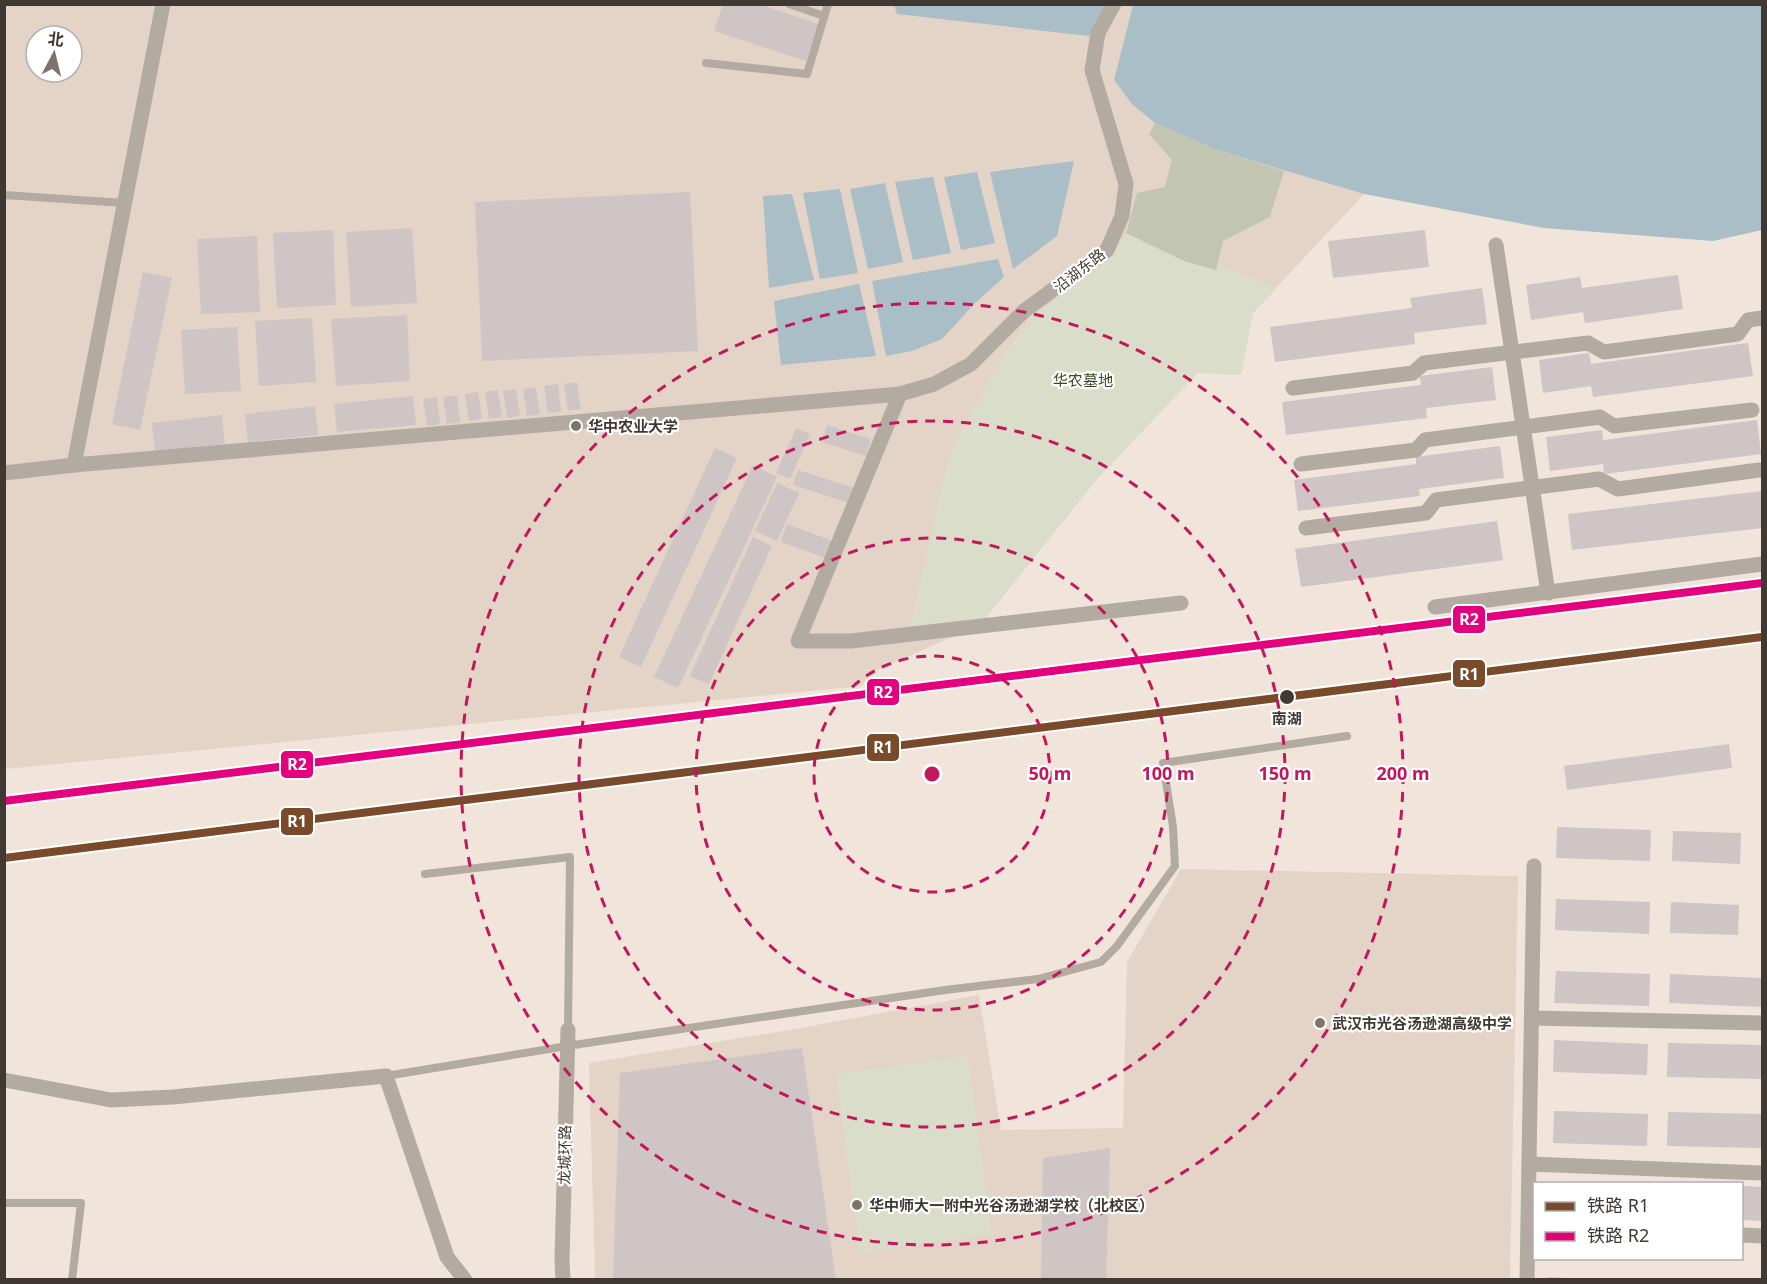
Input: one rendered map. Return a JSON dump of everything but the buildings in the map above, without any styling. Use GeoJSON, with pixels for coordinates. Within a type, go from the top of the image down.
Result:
{"type":"FeatureCollection","features":[{"type":"Feature","properties":{"kind":"street"},"geometry":{"type":"LineString","coordinates":[[74,465],[163,4]]}},
{"type":"Feature","properties":{"kind":"street","name":"沿湖东路"},"geometry":{"type":"LineString","coordinates":[[4,473],[74,465],[900,394],[934,384],[971,364],[1024,311],[1107,250],[1122,216],[1126,184],[1092,70],[1098,33],[1114,4]]}},
{"type":"Feature","properties":{"kind":"street"},"geometry":{"type":"LineString","coordinates":[[1496,244],[1548,592]]}},
{"type":"Feature","properties":{"kind":"street"},"geometry":{"type":"LineString","coordinates":[[1293,388],[1413,373],[1424,363],[1588,343],[1604,352],[1738,334],[1748,320],[1762,318]]}},
{"type":"Feature","properties":{"kind":"street"},"geometry":{"type":"LineString","coordinates":[[900,394],[798,641],[851,641],[1181,603]]}},
{"type":"Feature","properties":{"kind":"street"},"geometry":{"type":"LineString","coordinates":[[1301,464],[1416,450],[1425,440],[1600,417],[1614,426],[1752,410]]}},
{"type":"Feature","properties":{"kind":"street"},"geometry":{"type":"LineString","coordinates":[[1306,528],[1426,513],[1436,500],[1599,479],[1618,489],[1759,470]]}},
{"type":"Feature","properties":{"kind":"street"},"geometry":{"type":"LineString","coordinates":[[1435,607],[1762,564]]}},
{"type":"Feature","properties":{"kind":"street"},"geometry":{"type":"LineString","coordinates":[[1527,1280],[1531,1230],[1529,1164],[1534,866]]}},
{"type":"Feature","properties":{"kind":"street"},"geometry":{"type":"LineString","coordinates":[[1532,1018],[1762,1023]]}},
{"type":"Feature","properties":{"kind":"street","name":"龙城环路"},"geometry":{"type":"LineString","coordinates":[[563,1280],[567,1038]]}},
{"type":"Feature","properties":{"kind":"street"},"geometry":{"type":"LineString","coordinates":[[4,1080],[111,1100],[174,1097],[386,1076],[447,1257],[465,1280]]}},
{"type":"Feature","properties":{"kind":"street"},"geometry":{"type":"LineString","coordinates":[[1529,1164],[1762,1173]]}},
{"type":"Feature","properties":{"kind":"street"},"geometry":{"type":"LineString","coordinates":[[1743,1235],[1762,1236]]}},
{"type":"Feature","properties":{"kind":"lane"},"geometry":{"type":"LineString","coordinates":[[789,4],[824,16]]}},
{"type":"Feature","properties":{"kind":"lane"},"geometry":{"type":"LineString","coordinates":[[706,63],[807,74],[828,4]]}},
{"type":"Feature","properties":{"kind":"lane"},"geometry":{"type":"LineString","coordinates":[[4,195],[124,203]]}},
{"type":"Feature","properties":{"kind":"lane"},"geometry":{"type":"LineString","coordinates":[[386,1076],[567,1038],[1038,979],[1101,962],[1117,946],[1175,866],[1173,827],[1163,763],[1347,736]]}},
{"type":"Feature","properties":{"kind":"lane"},"geometry":{"type":"LineString","coordinates":[[425,874],[570,857],[567,1038]]}},
{"type":"Feature","properties":{"kind":"lane"},"geometry":{"type":"LineString","coordinates":[[4,1203],[81,1203],[72,1280]]}},
{"type":"Feature","properties":{"kind":"shaded area","name":"华中农业大学"},"geometry":{"type":"Polygon","coordinates":[[[5,5],[1133,5],[1114,80],[1220,151],[1364,194],[1097,479],[980,625],[870,673],[862,686],[5,769],[5,5]]]}},
{"type":"Feature","properties":{"kind":"shaded area"},"geometry":{"type":"Polygon","coordinates":[[[1181,869],[1518,876],[1510,1279],[595,1279],[589,1063],[795,1029],[979,995],[1001,1130],[1123,1128],[1127,962],[1181,869]]]}},
{"type":"Feature","properties":{"kind":"green space"},"geometry":{"type":"Polygon","coordinates":[[[1155,123],[1220,151],[1284,171],[1270,217],[1223,241],[1216,270],[1184,261],[1126,233],[1137,193],[1165,187],[1172,160],[1149,134],[1155,123]]]}},
{"type":"Feature","properties":{"kind":"green space","name":"华农墓地"},"geometry":{"type":"Polygon","coordinates":[[[1126,233],[1184,261],[1216,270],[1218,264],[1277,288],[1253,313],[1241,375],[1198,373],[1097,479],[980,625],[907,640],[949,457],[996,367],[1029,320],[1111,258],[1126,233]]]}},
{"type":"Feature","properties":{"kind":"green space"},"geometry":{"type":"Polygon","coordinates":[[[968,1056],[992,1235],[860,1252],[836,1074],[968,1056]]]}},
{"type":"Feature","properties":{"kind":"water"},"geometry":{"type":"Polygon","coordinates":[[[894,5],[1109,5],[1089,36],[897,14],[894,5]]]}},
{"type":"Feature","properties":{"kind":"water"},"geometry":{"type":"Polygon","coordinates":[[[1133,5],[1762,5],[1762,230],[1713,241],[1544,228],[1364,194],[1220,151],[1155,123],[1132,104],[1114,80],[1133,5]]]}},
{"type":"Feature","properties":{"kind":"water"},"geometry":{"type":"Polygon","coordinates":[[[1074,161],[1057,236],[1013,269],[990,172],[1074,161]]]}},
{"type":"Feature","properties":{"kind":"water"},"geometry":{"type":"Polygon","coordinates":[[[977,172],[995,243],[961,250],[944,177],[977,172]]]}},
{"type":"Feature","properties":{"kind":"water"},"geometry":{"type":"Polygon","coordinates":[[[933,177],[951,253],[913,260],[895,182],[933,177]]]}},
{"type":"Feature","properties":{"kind":"water"},"geometry":{"type":"Polygon","coordinates":[[[885,183],[903,262],[868,269],[850,189],[885,183]]]}},
{"type":"Feature","properties":{"kind":"water"},"geometry":{"type":"Polygon","coordinates":[[[840,189],[858,273],[820,279],[803,193],[840,189]]]}},
{"type":"Feature","properties":{"kind":"water"},"geometry":{"type":"Polygon","coordinates":[[[792,194],[814,280],[769,288],[763,196],[792,194]]]}},
{"type":"Feature","properties":{"kind":"water"},"geometry":{"type":"Polygon","coordinates":[[[998,259],[1004,277],[975,303],[942,339],[912,351],[886,356],[872,281],[998,259]]]}},
{"type":"Feature","properties":{"kind":"water"},"geometry":{"type":"Polygon","coordinates":[[[859,284],[876,356],[781,365],[774,301],[859,284]]]}},
{"type":"Feature","properties":{"kind":"rail line","name":"R2"},"geometry":{"type":"LineString","coordinates":[[4,801],[1762,583]]}},
{"type":"Feature","properties":{"kind":"rail line","name":"R1"},"geometry":{"type":"LineString","coordinates":[[4,858],[1762,637]]}},
{"type":"Feature","properties":{"kind":"place","name":"华中农业大学"},"geometry":{"type":"Point","coordinates":[576,426]}},
{"type":"Feature","properties":{"kind":"place","name":"南湖"},"geometry":{"type":"Point","coordinates":[1287,697]}},
{"type":"Feature","properties":{"kind":"place","name":"武汉市光谷汤逊湖高级中学"},"geometry":{"type":"Point","coordinates":[1320,1023]}},
{"type":"Feature","properties":{"kind":"place","name":"华中师大一附中光谷汤逊湖学校（北校区）"},"geometry":{"type":"Point","coordinates":[857,1205]}}]}
